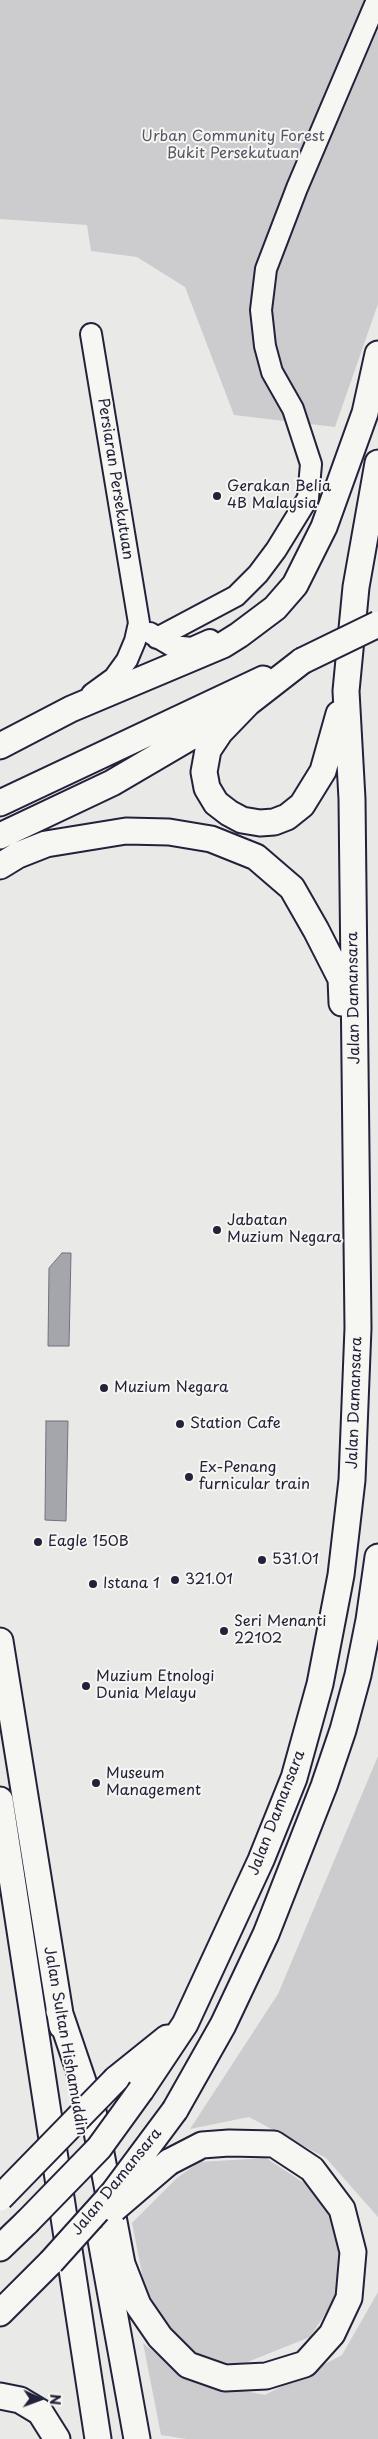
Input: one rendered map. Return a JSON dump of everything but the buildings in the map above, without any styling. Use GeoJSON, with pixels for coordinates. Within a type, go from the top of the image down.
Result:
{"type":"FeatureCollection","features":[{"type":"Feature","properties":{"kind":"main road"},"geometry":{"type":"LineString","coordinates":[[0,746],[71,709],[222,645],[274,608],[296,585],[317,542],[364,413],[378,354]]}},
{"type":"Feature","properties":{"kind":"main road","name":"Jalan Damansara"},"geometry":{"type":"LineString","coordinates":[[0,2248],[99,2148],[185,2024],[261,1860],[294,1778],[327,1654],[348,1523],[352,1480],[358,1328],[352,799],[346,691],[356,587],[378,463]]}},
{"type":"Feature","properties":{"kind":"main road"},"geometry":{"type":"LineString","coordinates":[[0,803],[378,624]]}},
{"type":"Feature","properties":{"kind":"main road"},"geometry":{"type":"LineString","coordinates":[[0,836],[112,783],[248,703],[302,661]]}},
{"type":"Feature","properties":{"kind":"main road"},"geometry":{"type":"LineString","coordinates":[[248,703],[220,732],[208,750],[204,772],[216,803],[229,813],[242,820],[260,823],[274,822],[287,817],[302,805],[313,791],[324,771],[346,691]]}},
{"type":"Feature","properties":{"kind":"main road"},"geometry":{"type":"LineString","coordinates":[[0,866],[18,855],[46,844],[73,838],[126,831],[169,832],[211,839],[256,857],[292,888],[341,979],[345,1107],[357,1197]]}},
{"type":"Feature","properties":{"kind":"main road","name":"Jalan Damansara"},"geometry":{"type":"LineString","coordinates":[[0,2313],[51,2262],[114,2192],[175,2110],[223,2025],[266,1934],[344,1730],[369,1620],[378,1557]]}},
{"type":"Feature","properties":{"kind":"main road","name":"Jalan Sultan Hishamuddin"},"geometry":{"type":"LineString","coordinates":[[0,1641],[59,2011],[137,2439]]}},
{"type":"Feature","properties":{"kind":"main road","name":"Jalan Sultan Hishamuddin"},"geometry":{"type":"LineString","coordinates":[[0,1800],[98,2439]]}},
{"type":"Feature","properties":{"kind":"main road"},"geometry":{"type":"LineString","coordinates":[[51,2262],[169,2162],[202,2145],[229,2143],[274,2144],[312,2169],[342,2209],[353,2252],[349,2298],[332,2334],[305,2364],[266,2376],[225,2378],[188,2365],[160,2338],[138,2305],[122,2264],[94,2111],[59,2011]]}},
{"type":"Feature","properties":{"kind":"main road"},"geometry":{"type":"LineString","coordinates":[[0,2198],[116,2079],[185,2024]]}},
{"type":"Feature","properties":{"kind":"main road"},"geometry":{"type":"LineString","coordinates":[[0,2396],[20,2400],[40,2412],[57,2439]]}},
{"type":"Feature","properties":{"kind":"street"},"geometry":{"type":"LineString","coordinates":[[157,638],[236,596],[258,574],[276,550],[308,498],[311,464],[293,409],[272,372],[266,346],[261,310],[266,269],[297,188],[378,0]]}},
{"type":"Feature","properties":{"kind":"street","name":"Persiaran Persekutuan"},"geometry":{"type":"LineString","coordinates":[[91,334],[139,623]]}},
{"type":"Feature","properties":{"kind":"street"},"geometry":{"type":"LineString","coordinates":[[71,709],[114,678],[132,647],[139,623],[157,638],[172,646],[192,648],[236,629],[254,624]]}},
{"type":"Feature","properties":{"kind":"green space","name":"Urban Community Forest Bukit Persekutuan"},"geometry":{"type":"Polygon","coordinates":[[[0,0],[378,0],[378,304],[335,427],[234,415],[185,287],[137,257],[91,251],[87,225],[0,219],[0,0]]]}},
{"type":"Feature","properties":{"kind":"green space"},"geometry":{"type":"Polygon","coordinates":[[[378,1756],[378,2217],[326,2158],[249,2117],[190,2129],[278,1994],[378,1756]]]}},
{"type":"Feature","properties":{"kind":"green space"},"geometry":{"type":"Polygon","coordinates":[[[266,2158],[324,2196],[343,2237],[341,2290],[310,2337],[240,2365],[190,2356],[148,2304],[132,2223],[177,2178],[199,2162],[266,2158]]]}},
{"type":"Feature","properties":{"kind":"green space"},"geometry":{"type":"Polygon","coordinates":[[[378,2292],[378,2439],[186,2439],[161,2435],[143,2343],[187,2379],[265,2395],[342,2355],[378,2292]]]}},
{"type":"Feature","properties":{"kind":"shaded area"},"geometry":{"type":"Polygon","coordinates":[[[62,1253],[71,1253],[69,1346],[48,1346],[49,1268],[62,1253]]]}},
{"type":"Feature","properties":{"kind":"shaded area"},"geometry":{"type":"Polygon","coordinates":[[[46,1421],[68,1421],[66,1521],[45,1520],[46,1421]]]}},
{"type":"Feature","properties":{"kind":"place","name":"Gerakan Belia 4B Malaysia"},"geometry":{"type":"Point","coordinates":[217,496]}},
{"type":"Feature","properties":{"kind":"place","name":"Jabatan Muzium Negara"},"geometry":{"type":"Point","coordinates":[217,1230]}},
{"type":"Feature","properties":{"kind":"place","name":"Muzium Negara"},"geometry":{"type":"Point","coordinates":[104,1388]}},
{"type":"Feature","properties":{"kind":"place","name":"Station Cafe"},"geometry":{"type":"Point","coordinates":[180,1424]}},
{"type":"Feature","properties":{"kind":"place","name":"Ex-Penang furnicular train"},"geometry":{"type":"Point","coordinates":[189,1477]}},
{"type":"Feature","properties":{"kind":"place","name":"Eagle 150B"},"geometry":{"type":"Point","coordinates":[38,1542]}},
{"type":"Feature","properties":{"kind":"place","name":"531.01"},"geometry":{"type":"Point","coordinates":[262,1560]}},
{"type":"Feature","properties":{"kind":"place","name":"321.01"},"geometry":{"type":"Point","coordinates":[175,1580]}},
{"type":"Feature","properties":{"kind":"place","name":"Istana 1"},"geometry":{"type":"Point","coordinates":[93,1584]}},
{"type":"Feature","properties":{"kind":"place","name":"Seri Menanti 22102"},"geometry":{"type":"Point","coordinates":[224,1631]}},
{"type":"Feature","properties":{"kind":"place","name":"Muzium Etnologi Dunia Melayu"},"geometry":{"type":"Point","coordinates":[86,1686]}},
{"type":"Feature","properties":{"kind":"place","name":"Museum Management"},"geometry":{"type":"Point","coordinates":[96,1783]}}]}
